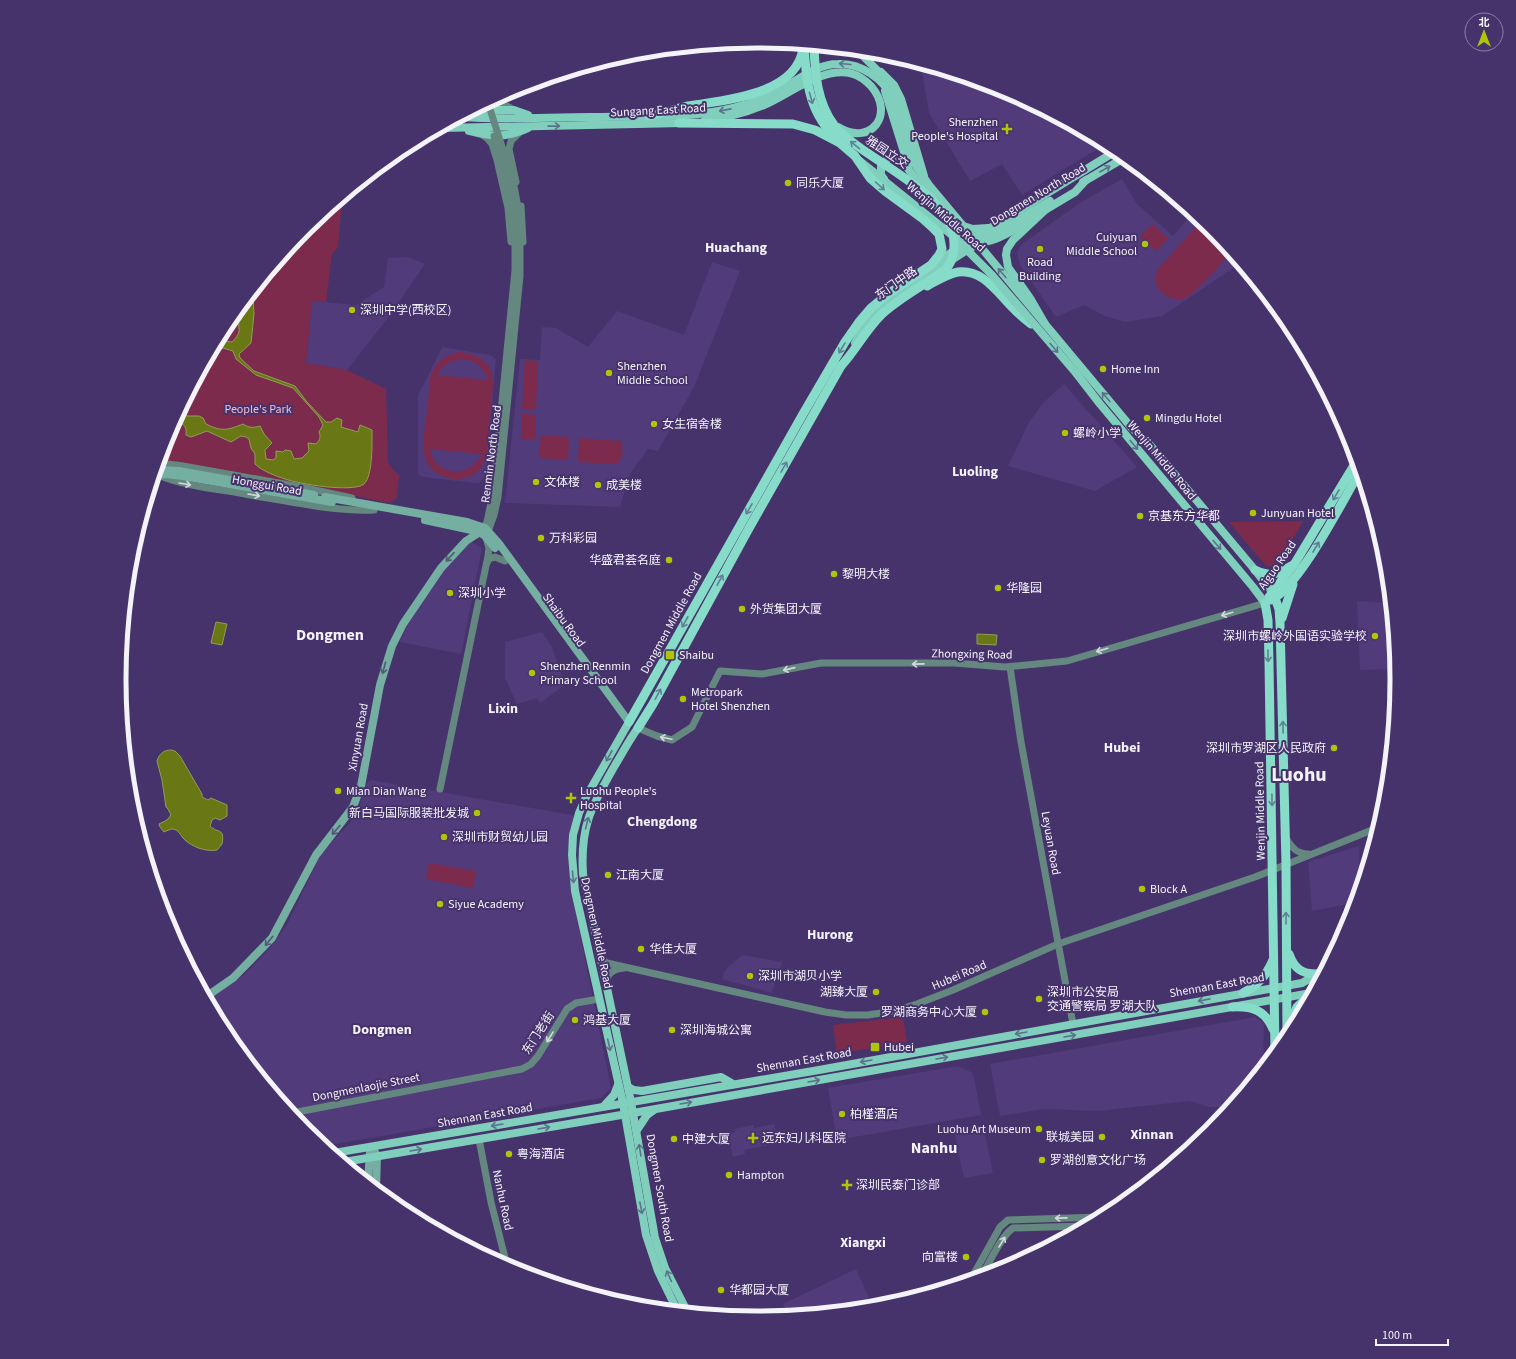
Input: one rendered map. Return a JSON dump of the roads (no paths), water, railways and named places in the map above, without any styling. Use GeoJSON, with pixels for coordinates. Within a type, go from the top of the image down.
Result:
{"type":"FeatureCollection","features":[{"type":"Feature","properties":{"kind":"highway"},"geometry":{"type":"LineString","coordinates":[[649,116],[688,106],[729,100],[748,95],[784,80],[798,66],[803,49]]}},
{"type":"Feature","properties":{"kind":"highway","name":"Wenjin Middle Road"},"geometry":{"type":"LineString","coordinates":[[804,50],[807,80],[813,106],[826,130],[855,156]]}},
{"type":"Feature","properties":{"kind":"highway","name":"雅园立交"},"geometry":{"type":"LineString","coordinates":[[814,50],[815,69],[822,103],[834,124],[840,132],[862,150],[915,185],[933,199],[948,220],[952,230],[954,248],[952,259],[946,269],[890,308],[865,333],[851,356],[841,366]]}},
{"type":"Feature","properties":{"kind":"highway"},"geometry":{"type":"LineString","coordinates":[[679,123],[786,124],[808,127],[840,143]]}},
{"type":"Feature","properties":{"kind":"highway","name":"雅园立交"},"geometry":{"type":"LineString","coordinates":[[855,156],[870,178],[922,218],[939,234],[942,249],[939,256],[931,265]]}},
{"type":"Feature","properties":{"kind":"highway","name":"Dongmen Middle Road"},"geometry":{"type":"LineString","coordinates":[[629,722],[845,342],[871,308],[888,294],[931,265]]}},
{"type":"Feature","properties":{"kind":"highway"},"geometry":{"type":"LineString","coordinates":[[908,296],[954,273],[972,273],[990,283],[1015,310],[1042,327]]}},
{"type":"Feature","properties":{"kind":"highway","name":"Dongmen Middle Road"},"geometry":{"type":"LineString","coordinates":[[638,728],[653,704],[740,543],[841,366]]}},
{"type":"Feature","properties":{"kind":"highway","name":"Aiguo Road"},"geometry":{"type":"LineString","coordinates":[[1274,595],[1352,468]]}},
{"type":"Feature","properties":{"kind":"highway","name":"Aiguo Road"},"geometry":{"type":"LineString","coordinates":[[1265,603],[1294,579],[1314,551],[1357,479]]}},
{"type":"Feature","properties":{"kind":"highway"},"geometry":{"type":"LineString","coordinates":[[1255,570],[1273,574],[1279,573],[1295,563]]}},
{"type":"Feature","properties":{"kind":"highway"},"geometry":{"type":"LineString","coordinates":[[1280,623],[1294,579]]}},
{"type":"Feature","properties":{"kind":"highway","name":"Wenjin Middle Road"},"geometry":{"type":"LineString","coordinates":[[1274,595],[1280,609],[1286,864],[1287,1024]]}},
{"type":"Feature","properties":{"kind":"highway","name":"Wenjin Middle Road"},"geometry":{"type":"LineString","coordinates":[[1265,603],[1268,620],[1275,1042]]}},
{"type":"Feature","properties":{"kind":"highway"},"geometry":{"type":"LineString","coordinates":[[1287,945],[1289,955],[1300,971],[1308,974],[1316,973]]}},
{"type":"Feature","properties":{"kind":"highway"},"geometry":{"type":"LineString","coordinates":[[1243,993],[1264,978],[1274,957]]}},
{"type":"Feature","properties":{"kind":"highway"},"geometry":{"type":"LineString","coordinates":[[1232,1007],[1244,1007],[1260,1012],[1269,1020],[1274,1032]]}},
{"type":"Feature","properties":{"kind":"main road","name":"Wenjin Middle Road"},"geometry":{"type":"LineString","coordinates":[[863,57],[880,76],[894,99],[911,153],[914,170],[929,185],[1078,371],[1110,416],[1253,586],[1265,603]]}},
{"type":"Feature","properties":{"kind":"main road","name":"Sungang East Road"},"geometry":{"type":"LineString","coordinates":[[471,117],[536,118],[649,116],[707,113],[735,108],[778,91],[820,67],[830,64],[857,66],[880,76]]}},
{"type":"Feature","properties":{"kind":"main road","name":"Sungang East Road"},"geometry":{"type":"LineString","coordinates":[[451,128],[679,123],[724,118],[750,111],[773,101],[821,76],[838,72],[846,72],[862,78],[876,92],[879,98],[882,110],[876,125],[865,132],[853,133],[834,124]]}},
{"type":"Feature","properties":{"kind":"main road"},"geometry":{"type":"LineString","coordinates":[[880,76],[889,101],[905,158],[933,199],[958,224],[973,229],[991,227]]}},
{"type":"Feature","properties":{"kind":"main road"},"geometry":{"type":"LineString","coordinates":[[880,76],[894,85],[901,99],[926,183],[933,199]]}},
{"type":"Feature","properties":{"kind":"main road"},"geometry":{"type":"LineString","coordinates":[[486,110],[514,110],[536,118]]}},
{"type":"Feature","properties":{"kind":"main road"},"geometry":{"type":"LineString","coordinates":[[459,128],[487,135],[505,135],[521,131],[531,126]]}},
{"type":"Feature","properties":{"kind":"main road","name":"Dongmen North Road"},"geometry":{"type":"LineString","coordinates":[[971,240],[1110,155]]}},
{"type":"Feature","properties":{"kind":"main road","name":"Wenjin Middle Road"},"geometry":{"type":"LineString","coordinates":[[855,156],[953,236],[1042,327]]}},
{"type":"Feature","properties":{"kind":"main road"},"geometry":{"type":"LineString","coordinates":[[884,180],[881,175],[881,164],[892,158],[900,159],[914,170]]}},
{"type":"Feature","properties":{"kind":"main road","name":"Dongmen North Road"},"geometry":{"type":"LineString","coordinates":[[964,252],[1119,161]]}},
{"type":"Feature","properties":{"kind":"main road"},"geometry":{"type":"LineString","coordinates":[[953,236],[968,242],[979,243],[990,241],[1008,234],[1075,192],[1086,180]]}},
{"type":"Feature","properties":{"kind":"main road"},"geometry":{"type":"LineString","coordinates":[[1042,327],[1030,298],[1008,267],[1006,256],[1007,249],[1013,240],[1045,210]]}},
{"type":"Feature","properties":{"kind":"main road","name":"Dongmen Middle Road"},"geometry":{"type":"LineString","coordinates":[[931,265],[971,240]]}},
{"type":"Feature","properties":{"kind":"main road","name":"东门中路"},"geometry":{"type":"LineString","coordinates":[[841,366],[865,325],[885,304],[964,252]]}},
{"type":"Feature","properties":{"kind":"main road","name":"Wenjin Middle Road"},"geometry":{"type":"LineString","coordinates":[[1078,371],[1151,446],[1255,570],[1274,595]]}},
{"type":"Feature","properties":{"kind":"main road","name":"Honggui Road"},"geometry":{"type":"LineString","coordinates":[[163,470],[179,471],[374,508],[472,523],[485,532]]}},
{"type":"Feature","properties":{"kind":"main road","name":"Honggui Road"},"geometry":{"type":"LineString","coordinates":[[161,475],[179,475],[332,500]]}},
{"type":"Feature","properties":{"kind":"main road","name":"Shaibu Road"},"geometry":{"type":"LineString","coordinates":[[485,532],[629,722]]}},
{"type":"Feature","properties":{"kind":"main road","name":"Shaibu Road"},"geometry":{"type":"LineString","coordinates":[[485,532],[620,716],[638,728]]}},
{"type":"Feature","properties":{"kind":"main road","name":"Xinyuan Road"},"geometry":{"type":"LineString","coordinates":[[210,993],[233,978],[272,938],[316,855],[353,807],[362,786],[380,685],[392,646],[403,624],[441,568],[466,541],[485,532]]}},
{"type":"Feature","properties":{"kind":"main road","name":"Dongmen Middle Road"},"geometry":{"type":"LineString","coordinates":[[625,1114],[575,891],[572,862],[573,834],[580,809],[629,722]]}},
{"type":"Feature","properties":{"kind":"main road","name":"Dongmen Middle Road"},"geometry":{"type":"LineString","coordinates":[[634,1113],[583,874],[582,850],[586,826],[596,798],[638,728]]}},
{"type":"Feature","properties":{"kind":"main road","name":"Shennan East Road"},"geometry":{"type":"LineString","coordinates":[[341,1153],[1073,1024],[1302,982],[1315,975]]}},
{"type":"Feature","properties":{"kind":"main road","name":"Shennan East Road"},"geometry":{"type":"LineString","coordinates":[[350,1161],[634,1113],[1306,994]]}},
{"type":"Feature","properties":{"kind":"main road"},"geometry":{"type":"LineString","coordinates":[[628,1087],[642,1091],[721,1077],[733,1084]]}},
{"type":"Feature","properties":{"kind":"main road"},"geometry":{"type":"LineString","coordinates":[[604,1106],[614,1095],[618,1085]]}},
{"type":"Feature","properties":{"kind":"main road"},"geometry":{"type":"LineString","coordinates":[[637,1130],[647,1115],[659,1108]]}},
{"type":"Feature","properties":{"kind":"main road","name":"Dongmen South Road"},"geometry":{"type":"LineString","coordinates":[[634,1113],[656,1238],[665,1268],[685,1307]]}},
{"type":"Feature","properties":{"kind":"main road","name":"Dongmen South Road"},"geometry":{"type":"LineString","coordinates":[[625,1114],[641,1205],[652,1255],[665,1289],[675,1306]]}},
{"type":"Feature","properties":{"kind":"main road"},"geometry":{"type":"LineString","coordinates":[[607,1117],[613,1117],[621,1122],[628,1131]]}},
{"type":"Feature","properties":{"kind":"main road"},"geometry":{"type":"LineString","coordinates":[[372,1147],[375,1182]]}},
{"type":"Feature","properties":{"kind":"main road"},"geometry":{"type":"LineString","coordinates":[[369,1177],[373,1157]]}},
{"type":"Feature","properties":{"kind":"street"},"geometry":{"type":"LineString","coordinates":[[501,103],[514,110]]}},
{"type":"Feature","properties":{"kind":"street"},"geometry":{"type":"LineString","coordinates":[[489,108],[513,180],[518,208],[517,236]]}},
{"type":"Feature","properties":{"kind":"street"},"geometry":{"type":"LineString","coordinates":[[486,110],[508,184],[517,236]]}},
{"type":"Feature","properties":{"kind":"street"},"geometry":{"type":"LineString","coordinates":[[517,273],[523,254],[523,225],[519,196],[509,149],[511,141],[521,131]]}},
{"type":"Feature","properties":{"kind":"street"},"geometry":{"type":"LineString","coordinates":[[479,133],[487,138],[492,144],[498,165],[508,208],[517,273]]}},
{"type":"Feature","properties":{"kind":"street","name":"Renmin North Road"},"geometry":{"type":"LineString","coordinates":[[440,789],[487,563],[489,548],[485,532],[495,511],[499,493],[517,273],[517,236]]}},
{"type":"Feature","properties":{"kind":"street","name":"Honggui Road"},"geometry":{"type":"LineString","coordinates":[[165,464],[301,487],[332,500]]}},
{"type":"Feature","properties":{"kind":"street","name":"Honggui Road"},"geometry":{"type":"LineString","coordinates":[[160,476],[173,481],[216,489],[332,500]]}},
{"type":"Feature","properties":{"kind":"street"},"geometry":{"type":"LineString","coordinates":[[487,563],[489,559],[495,557],[505,561]]}},
{"type":"Feature","properties":{"kind":"street","name":"Zhongxing Road"},"geometry":{"type":"LineString","coordinates":[[638,728],[657,736],[672,740],[692,727],[720,671],[762,674],[807,665],[828,663],[954,663],[1010,666],[1067,661],[1265,603]]}},
{"type":"Feature","properties":{"kind":"street","name":"Leyuan Road"},"geometry":{"type":"LineString","coordinates":[[1010,666],[1021,742],[1073,1024]]}},
{"type":"Feature","properties":{"kind":"street","name":"Hubei Road"},"geometry":{"type":"LineString","coordinates":[[600,956],[606,962],[825,1012],[846,1015],[868,1015],[894,1011],[929,1000],[1058,944],[1273,870],[1371,830]]}},
{"type":"Feature","properties":{"kind":"street"},"geometry":{"type":"LineString","coordinates":[[1285,838],[1290,846],[1298,852],[1311,854]]}},
{"type":"Feature","properties":{"kind":"street"},"geometry":{"type":"LineString","coordinates":[[606,985],[607,978],[612,972],[620,968],[628,967]]}},
{"type":"Feature","properties":{"kind":"street","name":"东门老街"},"geometry":{"type":"LineString","coordinates":[[445,1083],[515,1071],[527,1067],[538,1056],[567,1009],[576,1003],[599,999]]}},
{"type":"Feature","properties":{"kind":"street","name":"Dongmenlaojie Street"},"geometry":{"type":"LineString","coordinates":[[298,1112],[445,1083]]}},
{"type":"Feature","properties":{"kind":"street","name":"Nanhu Road"},"geometry":{"type":"LineString","coordinates":[[479,1139],[491,1202],[505,1258]]}},
{"type":"Feature","properties":{"kind":"street"},"geometry":{"type":"LineString","coordinates":[[975,1272],[1000,1227],[1008,1220],[1088,1217]]}},
{"type":"Feature","properties":{"kind":"street"},"geometry":{"type":"LineString","coordinates":[[986,1268],[1009,1230],[1014,1228],[1073,1226]]}},
{"type":"Feature","properties":{"kind":"place","name":"Shenzhen People's Hospital"},"geometry":{"type":"Point","coordinates":[1007,129]}},
{"type":"Feature","properties":{"kind":"place","name":"同乐大厦"},"geometry":{"type":"Point","coordinates":[788,183]}},
{"type":"Feature","properties":{"kind":"place","name":"Cuiyuan Middle School"},"geometry":{"type":"Point","coordinates":[1145,244]}},
{"type":"Feature","properties":{"kind":"place","name":"Road Building"},"geometry":{"type":"Point","coordinates":[1040,249]}},
{"type":"Feature","properties":{"kind":"place","name":"深圳中学(西校区)"},"geometry":{"type":"Point","coordinates":[352,310]}},
{"type":"Feature","properties":{"kind":"place","name":"Home Inn"},"geometry":{"type":"Point","coordinates":[1103,369]}},
{"type":"Feature","properties":{"kind":"place","name":"Shenzhen Middle School"},"geometry":{"type":"Point","coordinates":[609,373]}},
{"type":"Feature","properties":{"kind":"place","name":"Mingdu Hotel"},"geometry":{"type":"Point","coordinates":[1147,418]}},
{"type":"Feature","properties":{"kind":"place","name":"女生宿舍楼"},"geometry":{"type":"Point","coordinates":[654,424]}},
{"type":"Feature","properties":{"kind":"place","name":"螺岭小学"},"geometry":{"type":"Point","coordinates":[1065,433]}},
{"type":"Feature","properties":{"kind":"place","name":"文体楼"},"geometry":{"type":"Point","coordinates":[536,482]}},
{"type":"Feature","properties":{"kind":"place","name":"成美楼"},"geometry":{"type":"Point","coordinates":[598,485]}},
{"type":"Feature","properties":{"kind":"place","name":"Junyuan Hotel"},"geometry":{"type":"Point","coordinates":[1253,513]}},
{"type":"Feature","properties":{"kind":"place","name":"京基东方华都"},"geometry":{"type":"Point","coordinates":[1140,516]}},
{"type":"Feature","properties":{"kind":"place","name":"万科彩园"},"geometry":{"type":"Point","coordinates":[541,538]}},
{"type":"Feature","properties":{"kind":"place","name":"华盛君荟名庭"},"geometry":{"type":"Point","coordinates":[669,560]}},
{"type":"Feature","properties":{"kind":"place","name":"黎明大楼"},"geometry":{"type":"Point","coordinates":[834,574]}},
{"type":"Feature","properties":{"kind":"place","name":"华隆园"},"geometry":{"type":"Point","coordinates":[998,588]}},
{"type":"Feature","properties":{"kind":"place","name":"深圳小学"},"geometry":{"type":"Point","coordinates":[450,593]}},
{"type":"Feature","properties":{"kind":"place","name":"外货集团大厦"},"geometry":{"type":"Point","coordinates":[742,609]}},
{"type":"Feature","properties":{"kind":"place","name":"深圳市螺岭外国语实验学校"},"geometry":{"type":"Point","coordinates":[1375,636]}},
{"type":"Feature","properties":{"kind":"place","name":"Shaibu"},"geometry":{"type":"Point","coordinates":[670,655]}},
{"type":"Feature","properties":{"kind":"place","name":"Shenzhen Renmin Primary School"},"geometry":{"type":"Point","coordinates":[532,673]}},
{"type":"Feature","properties":{"kind":"place","name":"Metropark Hotel Shenzhen"},"geometry":{"type":"Point","coordinates":[683,699]}},
{"type":"Feature","properties":{"kind":"place","name":"深圳市罗湖区人民政府"},"geometry":{"type":"Point","coordinates":[1334,748]}},
{"type":"Feature","properties":{"kind":"place","name":"Mian Dian Wang"},"geometry":{"type":"Point","coordinates":[338,791]}},
{"type":"Feature","properties":{"kind":"place","name":"Luohu People's Hospital"},"geometry":{"type":"Point","coordinates":[571,798]}},
{"type":"Feature","properties":{"kind":"place","name":"新白马国际服装批发城"},"geometry":{"type":"Point","coordinates":[477,813]}},
{"type":"Feature","properties":{"kind":"place","name":"深圳市财贸幼儿园"},"geometry":{"type":"Point","coordinates":[444,837]}},
{"type":"Feature","properties":{"kind":"place","name":"江南大厦"},"geometry":{"type":"Point","coordinates":[608,875]}},
{"type":"Feature","properties":{"kind":"place","name":"Block A"},"geometry":{"type":"Point","coordinates":[1142,889]}},
{"type":"Feature","properties":{"kind":"place","name":"Siyue Academy"},"geometry":{"type":"Point","coordinates":[440,904]}},
{"type":"Feature","properties":{"kind":"place","name":"华佳大厦"},"geometry":{"type":"Point","coordinates":[641,949]}},
{"type":"Feature","properties":{"kind":"place","name":"深圳市湖贝小学"},"geometry":{"type":"Point","coordinates":[750,976]}},
{"type":"Feature","properties":{"kind":"place","name":"湖臻大厦"},"geometry":{"type":"Point","coordinates":[876,992]}},
{"type":"Feature","properties":{"kind":"place","name":"深圳市公安局 交通警察局 罗湖大队"},"geometry":{"type":"Point","coordinates":[1039,999]}},
{"type":"Feature","properties":{"kind":"place","name":"罗湖商务中心大厦"},"geometry":{"type":"Point","coordinates":[985,1012]}},
{"type":"Feature","properties":{"kind":"place","name":"鸿基大厦"},"geometry":{"type":"Point","coordinates":[575,1020]}},
{"type":"Feature","properties":{"kind":"place","name":"深圳海城公寓"},"geometry":{"type":"Point","coordinates":[672,1030]}},
{"type":"Feature","properties":{"kind":"place","name":"Hubei"},"geometry":{"type":"Point","coordinates":[875,1047]}},
{"type":"Feature","properties":{"kind":"place","name":"柏槿酒店"},"geometry":{"type":"Point","coordinates":[842,1114]}},
{"type":"Feature","properties":{"kind":"place","name":"Luohu Art Museum"},"geometry":{"type":"Point","coordinates":[1039,1129]}},
{"type":"Feature","properties":{"kind":"place","name":"联城美园"},"geometry":{"type":"Point","coordinates":[1102,1137]}},
{"type":"Feature","properties":{"kind":"place","name":"远东妇儿科医院"},"geometry":{"type":"Point","coordinates":[753,1138]}},
{"type":"Feature","properties":{"kind":"place","name":"中建大厦"},"geometry":{"type":"Point","coordinates":[674,1139]}},
{"type":"Feature","properties":{"kind":"place","name":"粤海酒店"},"geometry":{"type":"Point","coordinates":[509,1154]}},
{"type":"Feature","properties":{"kind":"place","name":"罗湖创意文化广场"},"geometry":{"type":"Point","coordinates":[1042,1160]}},
{"type":"Feature","properties":{"kind":"place","name":"Hampton"},"geometry":{"type":"Point","coordinates":[729,1175]}},
{"type":"Feature","properties":{"kind":"place","name":"深圳民泰门诊部"},"geometry":{"type":"Point","coordinates":[847,1185]}},
{"type":"Feature","properties":{"kind":"place","name":"向富楼"},"geometry":{"type":"Point","coordinates":[966,1257]}},
{"type":"Feature","properties":{"kind":"place","name":"华都园大厦"},"geometry":{"type":"Point","coordinates":[721,1290]}},
{"type":"Feature","properties":{"kind":"district","name":"Huachang"},"geometry":{"type":"Point","coordinates":[736,247]}},
{"type":"Feature","properties":{"kind":"district","name":"Luoling"},"geometry":{"type":"Point","coordinates":[975,471]}},
{"type":"Feature","properties":{"kind":"district","name":"Dongmen"},"geometry":{"type":"Point","coordinates":[330,634]}},
{"type":"Feature","properties":{"kind":"district","name":"Lixin"},"geometry":{"type":"Point","coordinates":[503,708]}},
{"type":"Feature","properties":{"kind":"district","name":"Hubei"},"geometry":{"type":"Point","coordinates":[1122,747]}},
{"type":"Feature","properties":{"kind":"district","name":"Luohu"},"geometry":{"type":"Point","coordinates":[1299,774]}},
{"type":"Feature","properties":{"kind":"district","name":"Chengdong"},"geometry":{"type":"Point","coordinates":[662,821]}},
{"type":"Feature","properties":{"kind":"district","name":"Hurong"},"geometry":{"type":"Point","coordinates":[830,934]}},
{"type":"Feature","properties":{"kind":"district","name":"Dongmen"},"geometry":{"type":"Point","coordinates":[382,1029]}},
{"type":"Feature","properties":{"kind":"district","name":"Xinnan"},"geometry":{"type":"Point","coordinates":[1152,1134]}},
{"type":"Feature","properties":{"kind":"district","name":"Nanhu"},"geometry":{"type":"Point","coordinates":[934,1147]}},
{"type":"Feature","properties":{"kind":"district","name":"Xiangxi"},"geometry":{"type":"Point","coordinates":[863,1242]}},
{"type":"Feature","properties":{"kind":"park label","name":"People's Park"},"geometry":{"type":"Point","coordinates":[258,409]}}]}
